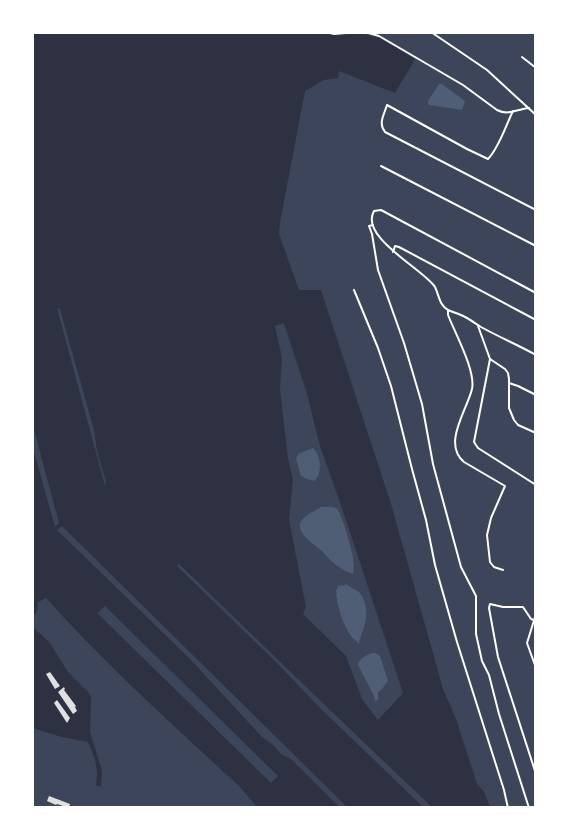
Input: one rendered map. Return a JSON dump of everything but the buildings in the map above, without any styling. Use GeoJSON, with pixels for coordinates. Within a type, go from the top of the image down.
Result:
{"type":"FeatureCollection","features":[{"type":"Feature","properties":{"kind":"street"},"geometry":{"type":"LineString","coordinates":[[327,32],[334,34],[357,32]]}},
{"type":"Feature","properties":{"kind":"street"},"geometry":{"type":"LineString","coordinates":[[365,32],[379,36],[463,85],[497,110],[506,113],[529,108]]}},
{"type":"Feature","properties":{"kind":"street"},"geometry":{"type":"LineString","coordinates":[[431,32],[487,70],[536,115]]}},
{"type":"Feature","properties":{"kind":"street"},"geometry":{"type":"LineString","coordinates":[[522,56],[536,68]]}},
{"type":"Feature","properties":{"kind":"street"},"geometry":{"type":"LineString","coordinates":[[514,111],[488,159],[387,106],[381,127],[384,132],[536,210]]}},
{"type":"Feature","properties":{"kind":"street"},"geometry":{"type":"LineString","coordinates":[[381,166],[536,246]]}},
{"type":"Feature","properties":{"kind":"street"},"geometry":{"type":"LineString","coordinates":[[536,293],[381,210],[374,211],[372,215],[377,236],[393,252],[429,281],[435,288],[442,305],[448,310],[466,317],[536,355]]}},
{"type":"Feature","properties":{"kind":"street"},"geometry":{"type":"LineString","coordinates":[[373,224],[369,226],[378,270],[404,343],[422,404],[433,464],[461,567],[476,596],[476,634],[482,660],[489,675],[496,707],[529,808]]}},
{"type":"Feature","properties":{"kind":"street"},"geometry":{"type":"LineString","coordinates":[[393,252],[396,246],[399,247],[536,320]]}},
{"type":"Feature","properties":{"kind":"street"},"geometry":{"type":"LineString","coordinates":[[354,290],[378,348],[391,386],[426,520],[435,565],[508,808]]}},
{"type":"Feature","properties":{"kind":"street"},"geometry":{"type":"LineString","coordinates":[[448,310],[448,315],[473,379],[472,389],[457,427],[455,450],[459,458],[464,462],[505,486],[491,518],[487,535],[490,562],[494,567],[504,570]]}},
{"type":"Feature","properties":{"kind":"street"},"geometry":{"type":"LineString","coordinates":[[478,325],[490,359],[474,442],[478,448],[536,485]]}},
{"type":"Feature","properties":{"kind":"street"},"geometry":{"type":"LineString","coordinates":[[490,359],[508,373],[509,408],[514,420],[518,425],[536,434]]}},
{"type":"Feature","properties":{"kind":"street"},"geometry":{"type":"LineString","coordinates":[[509,383],[536,396]]}},
{"type":"Feature","properties":{"kind":"street"},"geometry":{"type":"LineString","coordinates":[[534,620],[531,619],[523,607],[490,604],[489,608],[498,657],[536,774]]}},
{"type":"Feature","properties":{"kind":"street"},"geometry":{"type":"LineString","coordinates":[[536,614],[527,643],[536,668]]}},
{"type":"Feature","properties":{"kind":"shaded area"},"geometry":{"type":"Polygon","coordinates":[[[324,33],[535,33],[535,807],[490,807],[484,792],[477,784],[456,719],[443,689],[391,504],[321,290],[299,290],[279,234],[305,91],[324,80],[338,78],[339,71],[395,93],[415,59],[378,37],[363,34],[329,35],[324,33]]]}},
{"type":"Feature","properties":{"kind":"shaded area"},"geometry":{"type":"Polygon","coordinates":[[[439,84],[442,84],[465,101],[462,110],[428,104],[439,84]]]}},
{"type":"Feature","properties":{"kind":"shaded area"},"geometry":{"type":"Polygon","coordinates":[[[57,308],[60,309],[94,430],[97,451],[106,482],[105,486],[57,308]]]}},
{"type":"Feature","properties":{"kind":"shaded area"},"geometry":{"type":"Polygon","coordinates":[[[284,323],[308,397],[320,446],[403,693],[378,720],[362,699],[346,656],[303,614],[306,607],[289,520],[293,479],[288,459],[280,389],[282,358],[275,326],[284,323]]]}},
{"type":"Feature","properties":{"kind":"shaded area"},"geometry":{"type":"Polygon","coordinates":[[[33,426],[59,523],[55,527],[33,448],[33,426]]]}},
{"type":"Feature","properties":{"kind":"shaded area"},"geometry":{"type":"Polygon","coordinates":[[[313,448],[318,455],[320,464],[319,474],[314,481],[301,476],[296,459],[298,454],[313,448]]]}},
{"type":"Feature","properties":{"kind":"shaded area"},"geometry":{"type":"Polygon","coordinates":[[[321,507],[334,507],[339,512],[347,532],[352,554],[353,574],[334,564],[308,539],[300,528],[301,521],[306,516],[321,507]]]}},
{"type":"Feature","properties":{"kind":"shaded area"},"geometry":{"type":"Polygon","coordinates":[[[62,526],[347,807],[339,807],[291,759],[281,754],[263,738],[190,659],[57,530],[62,526]]]}},
{"type":"Feature","properties":{"kind":"shaded area"},"geometry":{"type":"Polygon","coordinates":[[[179,564],[432,807],[423,807],[177,566],[179,564]]]}},
{"type":"Feature","properties":{"kind":"shaded area"},"geometry":{"type":"Polygon","coordinates":[[[346,584],[359,592],[366,605],[366,620],[359,645],[345,626],[338,604],[336,591],[338,586],[346,584]]]}},
{"type":"Feature","properties":{"kind":"shaded area"},"geometry":{"type":"Polygon","coordinates":[[[46,598],[116,671],[239,786],[257,807],[33,807],[33,728],[62,737],[88,742],[96,763],[96,785],[101,787],[102,771],[90,732],[91,698],[88,692],[68,672],[49,642],[33,627],[32,616],[37,612],[38,602],[46,598]]]}},
{"type":"Feature","properties":{"kind":"shaded area"},"geometry":{"type":"Polygon","coordinates":[[[105,606],[278,776],[271,783],[97,613],[105,606]]]}},
{"type":"Feature","properties":{"kind":"shaded area"},"geometry":{"type":"Polygon","coordinates":[[[372,653],[380,656],[388,681],[378,692],[378,700],[375,701],[358,665],[361,659],[372,653]]]}}]}
